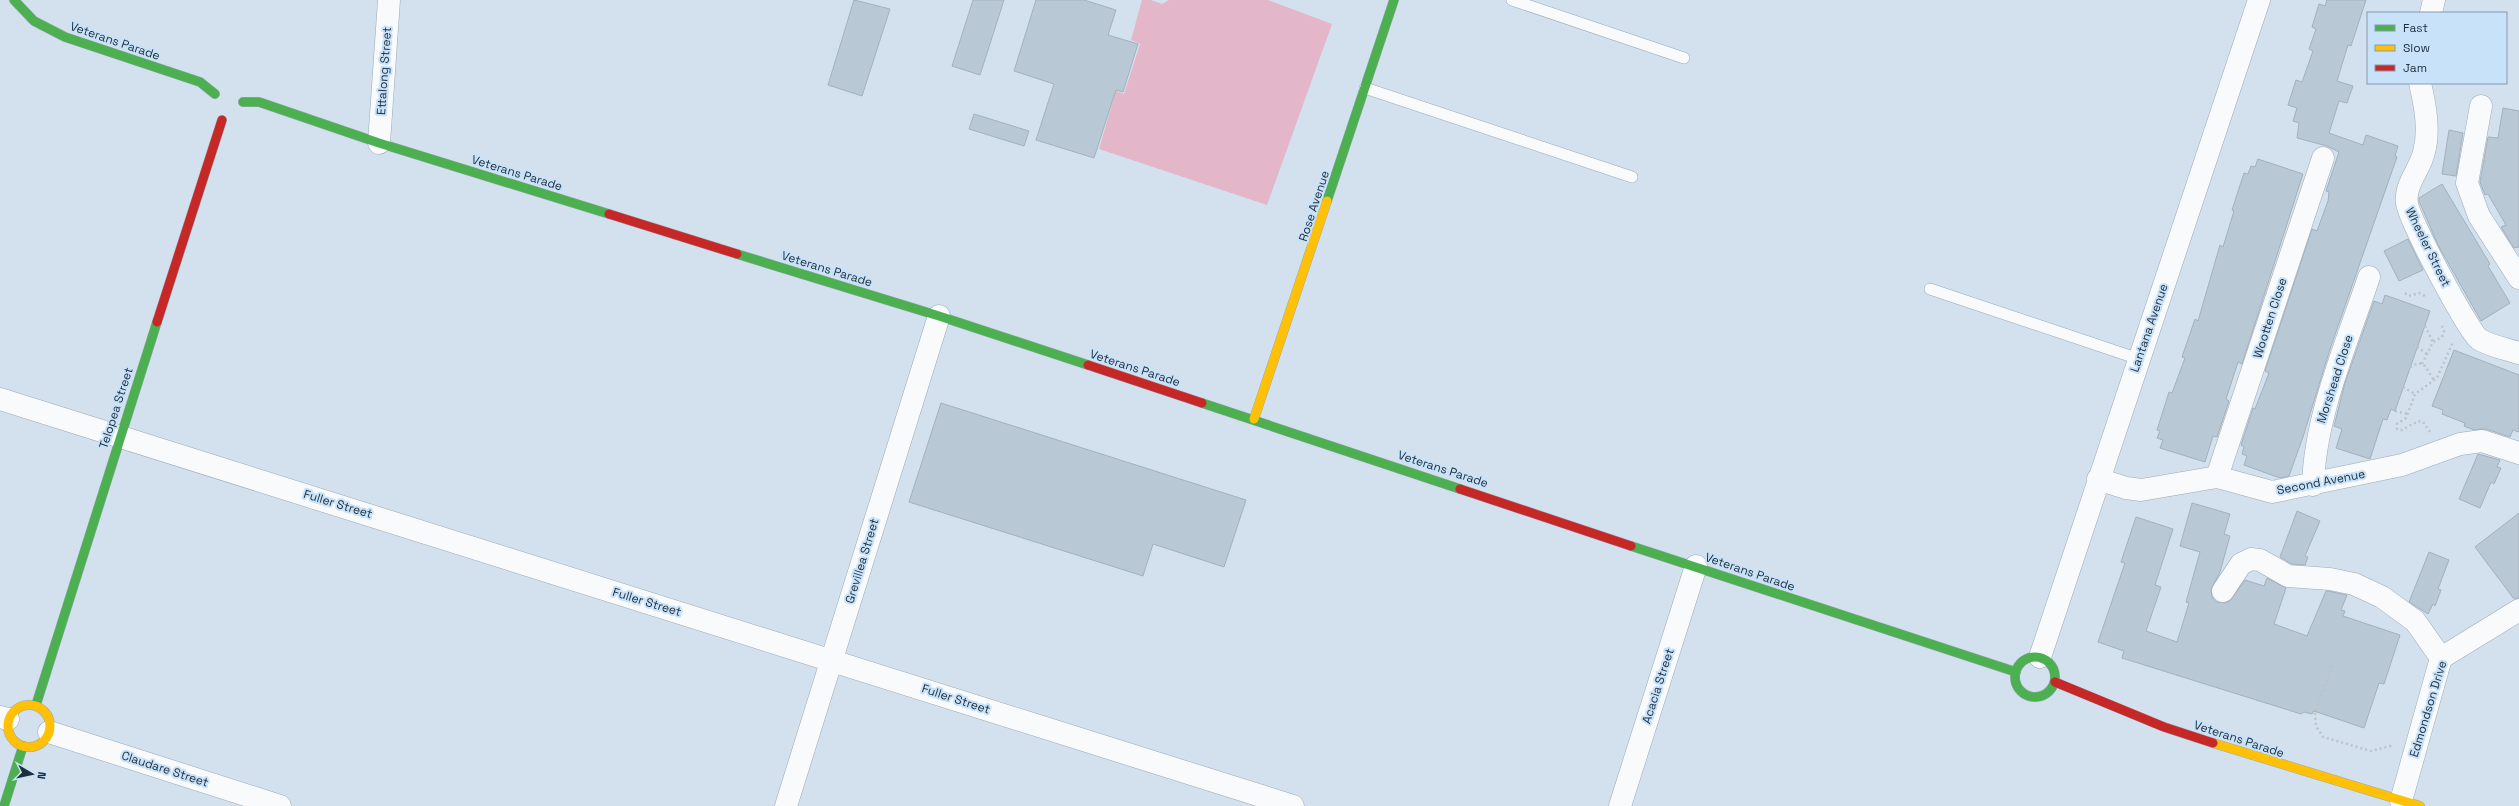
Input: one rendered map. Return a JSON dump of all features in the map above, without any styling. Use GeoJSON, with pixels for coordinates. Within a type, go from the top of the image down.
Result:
{"type":"FeatureCollection","features":[{"type":"Feature","properties":{"kind":"street","name":"Veterans Parade"},"geometry":{"type":"LineString","coordinates":[[14,0],[34,22],[65,37],[200,82],[218,92],[212,107],[225,120]]}},
{"type":"Feature","properties":{"kind":"street","name":"Ettalong Street"},"geometry":{"type":"LineString","coordinates":[[379,143],[389,0]]}},
{"type":"Feature","properties":{"kind":"street","name":"Rose Avenue"},"geometry":{"type":"LineString","coordinates":[[1254,419],[1394,0]]}},
{"type":"Feature","properties":{"kind":"street","name":"Lantana Avenue"},"geometry":{"type":"LineString","coordinates":[[2040,657],[2098,479],[2259,0]]}},
{"type":"Feature","properties":{"kind":"street"},"geometry":{"type":"LineString","coordinates":[[2431,12],[2434,0]]}},
{"type":"Feature","properties":{"kind":"street","name":"Wheeler Street"},"geometry":{"type":"LineString","coordinates":[[2420,84],[2426,138],[2424,153],[2410,186],[2406,203],[2437,268],[2472,330],[2479,339],[2519,353]]}},
{"type":"Feature","properties":{"kind":"street","name":"Veterans Parade"},"geometry":{"type":"LineString","coordinates":[[241,112],[241,98],[259,102],[379,143],[939,316],[1254,419],[1975,660],[2016,672]]}},
{"type":"Feature","properties":{"kind":"street"},"geometry":{"type":"LineString","coordinates":[[2481,106],[2467,182],[2479,216],[2519,278]]}},
{"type":"Feature","properties":{"kind":"street","name":"Telopea Street"},"geometry":{"type":"LineString","coordinates":[[36,705],[120,436],[225,120]]}},
{"type":"Feature","properties":{"kind":"street","name":"Wootten Close"},"geometry":{"type":"LineString","coordinates":[[2217,477],[2323,158]]}},
{"type":"Feature","properties":{"kind":"street","name":"Morshead Close"},"geometry":{"type":"LineString","coordinates":[[2313,485],[2314,461],[2320,427],[2369,277]]}},
{"type":"Feature","properties":{"kind":"street","name":"Grevillea Street"},"geometry":{"type":"LineString","coordinates":[[786,806],[939,316]]}},
{"type":"Feature","properties":{"kind":"street","name":"Fuller Street"},"geometry":{"type":"LineString","coordinates":[[0,400],[120,436],[1293,806]]}},
{"type":"Feature","properties":{"kind":"street","name":"Second Avenue"},"geometry":{"type":"LineString","coordinates":[[2098,479],[2126,488],[2141,490],[2217,477],[2272,492],[2313,485],[2402,465],[2460,444],[2482,441],[2519,453]]}},
{"type":"Feature","properties":{"kind":"street"},"geometry":{"type":"LineString","coordinates":[[2223,591],[2241,564],[2251,559],[2260,560],[2288,576],[2330,579],[2354,584],[2382,598],[2416,621],[2441,658]]}},
{"type":"Feature","properties":{"kind":"street","name":"Acacia Street"},"geometry":{"type":"LineString","coordinates":[[1620,806],[1696,566]]}},
{"type":"Feature","properties":{"kind":"street","name":"Edmondson Drive"},"geometry":{"type":"LineString","coordinates":[[2411,803],[2419,737],[2441,658],[2519,610]]}},
{"type":"Feature","properties":{"kind":"street"},"geometry":{"type":"LineString","coordinates":[[2040,657],[2051,664],[2056,676],[2047,693],[2041,696],[2027,695],[2017,685],[2016,672],[2023,661],[2028,658],[2040,657]]}},
{"type":"Feature","properties":{"kind":"street","name":"Veterans Parade"},"geometry":{"type":"LineString","coordinates":[[2054,682],[2164,727],[2286,767],[2411,803]]}},
{"type":"Feature","properties":{"kind":"street"},"geometry":{"type":"LineString","coordinates":[[23,705],[36,705],[42,708],[49,719],[49,732],[46,738],[36,746],[23,746],[12,739],[8,733],[4,718],[23,705]]}},
{"type":"Feature","properties":{"kind":"street","name":"Claudare Street"},"geometry":{"type":"LineString","coordinates":[[49,732],[280,806]]}},
{"type":"Feature","properties":{"kind":"street"},"geometry":{"type":"LineString","coordinates":[[4,806],[23,746]]}},
{"type":"Feature","properties":{"kind":"lane"},"geometry":{"type":"LineString","coordinates":[[1512,0],[1684,58]]}},
{"type":"Feature","properties":{"kind":"lane"},"geometry":{"type":"LineString","coordinates":[[1365,88],[1632,177]]}},
{"type":"Feature","properties":{"kind":"lane"},"geometry":{"type":"LineString","coordinates":[[1930,289],[2139,360]]}},
{"type":"Feature","properties":{"kind":"path"},"geometry":{"type":"LineString","coordinates":[[2405,293],[2409,296],[2419,294],[2429,298]]}},
{"type":"Feature","properties":{"kind":"path"},"geometry":{"type":"LineString","coordinates":[[2422,364],[2433,342],[2442,337],[2444,331],[2441,324]]}},
{"type":"Feature","properties":{"kind":"path"},"geometry":{"type":"LineString","coordinates":[[2425,326],[2433,342]]}},
{"type":"Feature","properties":{"kind":"path"},"geometry":{"type":"LineString","coordinates":[[2438,451],[2428,426],[2423,422],[2418,421],[2402,430],[2397,429],[2397,424],[2406,418],[2414,394],[2437,378],[2455,338],[2472,330]]}},
{"type":"Feature","properties":{"kind":"path"},"geometry":{"type":"LineString","coordinates":[[2413,344],[2427,354]]}},
{"type":"Feature","properties":{"kind":"path"},"geometry":{"type":"LineString","coordinates":[[2410,367],[2419,363],[2422,364]]}},
{"type":"Feature","properties":{"kind":"path"},"geometry":{"type":"LineString","coordinates":[[2422,364],[2434,380]]}},
{"type":"Feature","properties":{"kind":"path"},"geometry":{"type":"LineString","coordinates":[[2403,387],[2414,394]]}},
{"type":"Feature","properties":{"kind":"path"},"geometry":{"type":"LineString","coordinates":[[2395,411],[2408,414]]}},
{"type":"Feature","properties":{"kind":"path"},"geometry":{"type":"LineString","coordinates":[[2332,666],[2316,712],[2316,726],[2323,737],[2371,751],[2419,737]]}},
{"type":"Feature","properties":{"kind":"shaded area"},"geometry":{"type":"Polygon","coordinates":[[[1142,0],[1151,0],[1162,4],[1169,0],[1268,0],[1332,24],[1267,205],[1099,149],[1116,91],[1124,94],[1140,44],[1131,40],[1142,0]]]}},
{"type":"Feature","properties":{"kind":"building"},"geometry":{"type":"Polygon","coordinates":[[[854,0],[890,9],[862,96],[828,85],[854,0]]]}},
{"type":"Feature","properties":{"kind":"building"},"geometry":{"type":"Polygon","coordinates":[[[973,0],[1004,0],[980,75],[952,66],[973,0]]]}},
{"type":"Feature","properties":{"kind":"building"},"geometry":{"type":"Polygon","coordinates":[[[1036,0],[1084,0],[1116,10],[1108,35],[1138,44],[1123,92],[1116,90],[1094,158],[1036,140],[1054,84],[1014,71],[1036,0]]]}},
{"type":"Feature","properties":{"kind":"building"},"geometry":{"type":"Polygon","coordinates":[[[2327,0],[2366,0],[2351,46],[2348,45],[2337,81],[2353,86],[2347,103],[2339,101],[2329,133],[2363,145],[2366,135],[2398,146],[2395,156],[2397,157],[2330,349],[2303,437],[2289,476],[2280,478],[2244,465],[2247,456],[2242,454],[2244,447],[2241,445],[2253,408],[2255,409],[2269,373],[2265,371],[2312,229],[2317,231],[2328,201],[2329,192],[2326,191],[2339,152],[2327,146],[2297,138],[2299,123],[2293,121],[2297,108],[2288,105],[2296,80],[2302,82],[2313,51],[2309,49],[2316,29],[2312,27],[2319,4],[2325,6],[2327,0]]]}},
{"type":"Feature","properties":{"kind":"building"},"geometry":{"type":"Polygon","coordinates":[[[2503,108],[2519,111],[2519,247],[2514,248],[2501,227],[2506,225],[2488,194],[2485,195],[2480,182],[2488,137],[2498,138],[2503,108]]]}},
{"type":"Feature","properties":{"kind":"building"},"geometry":{"type":"Polygon","coordinates":[[[974,114],[1029,131],[1024,146],[969,129],[974,114]]]}},
{"type":"Feature","properties":{"kind":"building"},"geometry":{"type":"Polygon","coordinates":[[[2449,130],[2463,133],[2456,176],[2442,174],[2449,130]]]}},
{"type":"Feature","properties":{"kind":"building"},"geometry":{"type":"Polygon","coordinates":[[[2258,159],[2303,174],[2242,364],[2238,362],[2226,399],[2229,401],[2217,437],[2213,436],[2205,462],[2160,448],[2163,440],[2157,438],[2160,431],[2157,430],[2169,392],[2172,393],[2185,358],[2182,357],[2195,319],[2198,321],[2220,245],[2223,247],[2234,211],[2232,210],[2244,173],[2248,174],[2251,166],[2255,167],[2258,159]]]}},
{"type":"Feature","properties":{"kind":"building"},"geometry":{"type":"Polygon","coordinates":[[[2442,184],[2490,264],[2488,266],[2510,303],[2481,321],[2438,245],[2419,201],[2419,198],[2442,184]]]}},
{"type":"Feature","properties":{"kind":"building"},"geometry":{"type":"Polygon","coordinates":[[[2408,239],[2423,270],[2399,281],[2384,251],[2408,239]]]}},
{"type":"Feature","properties":{"kind":"building"},"geometry":{"type":"Polygon","coordinates":[[[2385,295],[2430,311],[2395,411],[2391,409],[2387,420],[2383,419],[2370,459],[2336,448],[2342,429],[2334,426],[2345,383],[2374,301],[2382,304],[2385,295]]]}},
{"type":"Feature","properties":{"kind":"building"},"geometry":{"type":"Polygon","coordinates":[[[2454,350],[2519,375],[2519,432],[2513,430],[2510,437],[2486,429],[2474,430],[2464,426],[2465,423],[2442,414],[2443,410],[2432,406],[2454,350]]]}},
{"type":"Feature","properties":{"kind":"building"},"geometry":{"type":"Polygon","coordinates":[[[941,403],[1246,500],[1224,567],[1153,544],[1143,576],[909,502],[941,403]]]}},
{"type":"Feature","properties":{"kind":"building"},"geometry":{"type":"Polygon","coordinates":[[[2478,454],[2500,460],[2497,467],[2501,468],[2494,484],[2491,482],[2480,508],[2459,499],[2478,454]]]}},
{"type":"Feature","properties":{"kind":"building"},"geometry":{"type":"Polygon","coordinates":[[[2192,503],[2230,514],[2224,534],[2230,536],[2220,572],[2211,590],[2212,597],[2216,602],[2229,602],[2245,580],[2264,586],[2267,578],[2286,588],[2274,624],[2307,636],[2326,591],[2328,591],[2347,595],[2341,610],[2345,611],[2343,616],[2400,635],[2384,684],[2379,683],[2364,728],[2314,711],[2312,714],[2304,712],[2301,714],[2122,658],[2124,651],[2098,642],[2125,563],[2121,562],[2136,517],[2173,529],[2155,585],[2161,587],[2146,631],[2177,642],[2189,603],[2186,602],[2200,552],[2180,546],[2192,503]]]}},
{"type":"Feature","properties":{"kind":"building"},"geometry":{"type":"Polygon","coordinates":[[[2297,511],[2320,521],[2305,556],[2308,557],[2305,565],[2292,564],[2280,557],[2297,511]]]}},
{"type":"Feature","properties":{"kind":"building"},"geometry":{"type":"Polygon","coordinates":[[[2519,513],[2519,598],[2514,599],[2475,547],[2519,513]]]}},
{"type":"Feature","properties":{"kind":"building"},"geometry":{"type":"Polygon","coordinates":[[[2429,552],[2449,560],[2438,589],[2441,590],[2435,606],[2433,604],[2428,614],[2409,602],[2429,552]]]}},
{"type":"Feature","properties":{"kind":"traffic: fast"},"geometry":{"type":"LineString","coordinates":[[14,0],[34,21],[65,37],[200,82],[215,94]]}},
{"type":"Feature","properties":{"kind":"traffic: fast"},"geometry":{"type":"LineString","coordinates":[[1327,201],[1394,0]]}},
{"type":"Feature","properties":{"kind":"traffic: fast"},"geometry":{"type":"LineString","coordinates":[[243,102],[259,102],[379,143],[609,214]]}},
{"type":"Feature","properties":{"kind":"traffic: fast"},"geometry":{"type":"LineString","coordinates":[[737,254],[939,316],[1088,365]]}},
{"type":"Feature","properties":{"kind":"traffic: fast"},"geometry":{"type":"LineString","coordinates":[[36,705],[157,322]]}},
{"type":"Feature","properties":{"kind":"traffic: fast"},"geometry":{"type":"LineString","coordinates":[[1202,403],[1460,489]]}},
{"type":"Feature","properties":{"kind":"traffic: fast"},"geometry":{"type":"LineString","coordinates":[[1631,546],[2016,672]]}},
{"type":"Feature","properties":{"kind":"traffic: fast"},"geometry":{"type":"LineString","coordinates":[[2031,657],[2039,657],[2046,660],[2052,666],[2055,677],[2052,688],[2046,694],[2039,697],[2031,697],[2024,694],[2018,688],[2015,681],[2015,673],[2018,666],[2024,660],[2031,657]]}},
{"type":"Feature","properties":{"kind":"traffic: fast"},"geometry":{"type":"LineString","coordinates":[[4,806],[23,746]]}},
{"type":"Feature","properties":{"kind":"traffic: slow"},"geometry":{"type":"LineString","coordinates":[[1254,419],[1327,201]]}},
{"type":"Feature","properties":{"kind":"traffic: slow"},"geometry":{"type":"LineString","coordinates":[[25,705],[33,705],[41,708],[47,714],[50,726],[47,738],[41,744],[33,747],[25,747],[17,744],[11,738],[8,730],[8,722],[11,714],[17,708],[25,705]]}},
{"type":"Feature","properties":{"kind":"traffic: slow"},"geometry":{"type":"LineString","coordinates":[[2213,743],[2420,806]]}},
{"type":"Feature","properties":{"kind":"traffic: jam"},"geometry":{"type":"LineString","coordinates":[[157,322],[222,120]]}},
{"type":"Feature","properties":{"kind":"traffic: jam"},"geometry":{"type":"LineString","coordinates":[[609,214],[737,254]]}},
{"type":"Feature","properties":{"kind":"traffic: jam"},"geometry":{"type":"LineString","coordinates":[[1088,365],[1202,403]]}},
{"type":"Feature","properties":{"kind":"traffic: jam"},"geometry":{"type":"LineString","coordinates":[[1460,489],[1631,546]]}},
{"type":"Feature","properties":{"kind":"traffic: jam"},"geometry":{"type":"LineString","coordinates":[[2055,682],[2164,727],[2213,743]]}}]}
